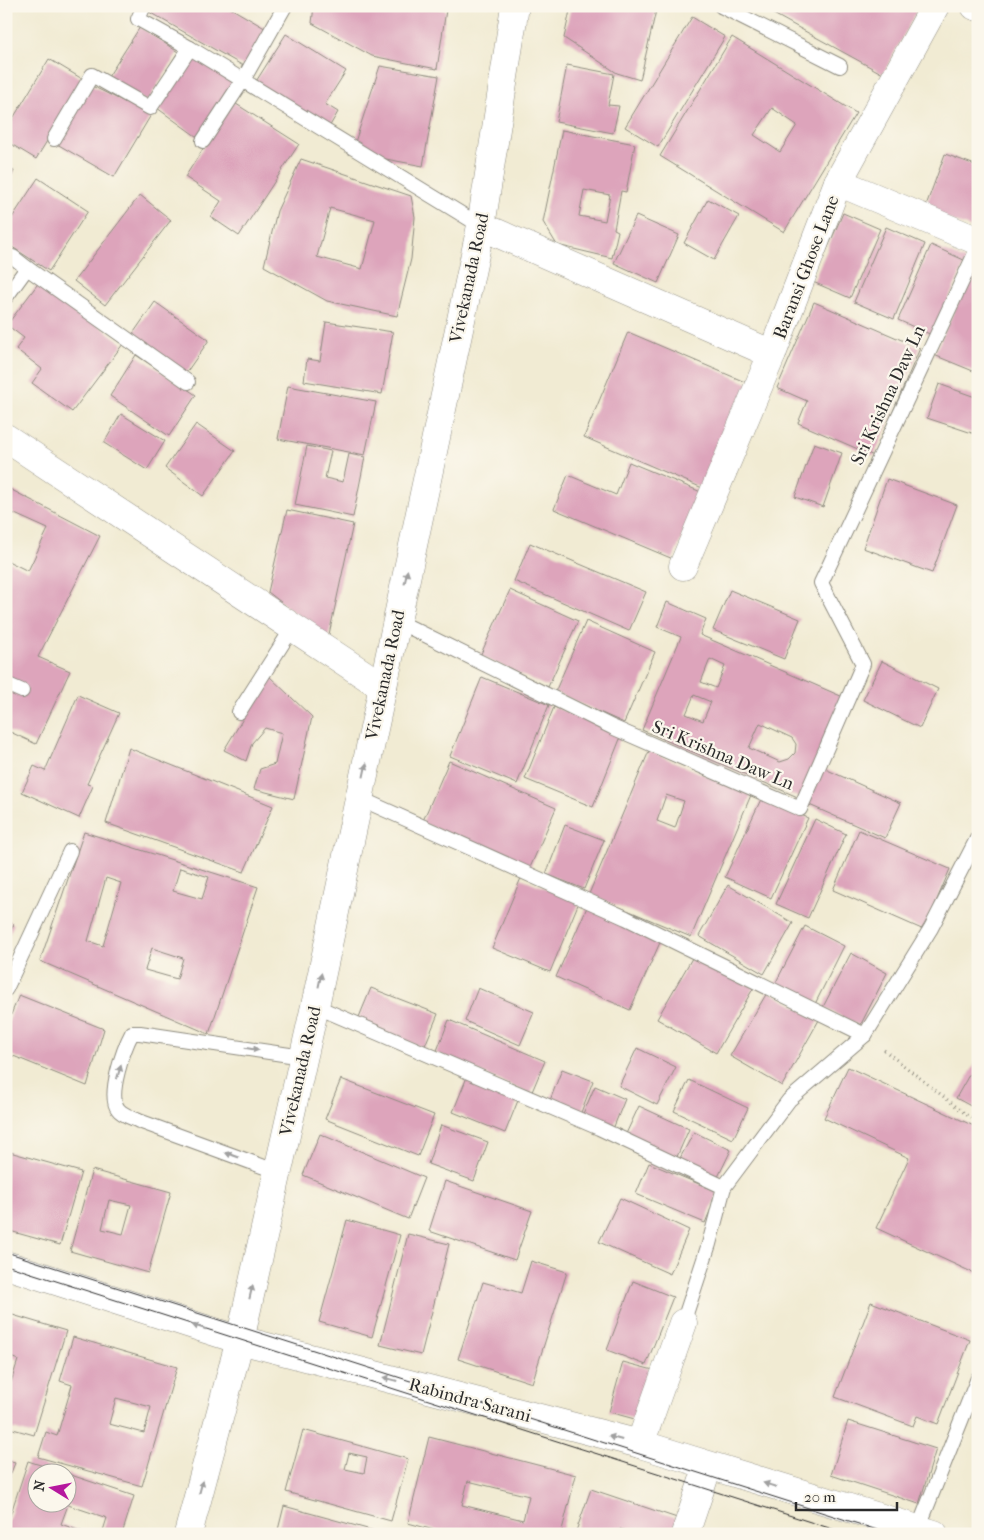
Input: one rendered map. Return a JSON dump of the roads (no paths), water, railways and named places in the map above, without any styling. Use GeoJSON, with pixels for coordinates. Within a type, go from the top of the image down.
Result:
{"type":"FeatureCollection","features":[{"type":"Feature","properties":{"kind":"main road","name":"Vivekanada Road"},"geometry":{"type":"LineString","coordinates":[[188,1534],[240,1340],[315,1006],[481,226],[515,6]]}},
{"type":"Feature","properties":{"kind":"main road","name":"Baransi Ghose Lane"},"geometry":{"type":"LineString","coordinates":[[481,226],[772,354],[838,182],[935,6]]}},
{"type":"Feature","properties":{"kind":"main road"},"geometry":{"type":"LineString","coordinates":[[838,182],[978,241]]}},
{"type":"Feature","properties":{"kind":"main road"},"geometry":{"type":"LineString","coordinates":[[682,566],[772,354]]}},
{"type":"Feature","properties":{"kind":"main road"},"geometry":{"type":"LineString","coordinates":[[6,438],[382,687]]}},
{"type":"Feature","properties":{"kind":"main road","name":"Rabindra Sarani"},"geometry":{"type":"LineString","coordinates":[[6,1265],[240,1340],[640,1444],[926,1531]]}},
{"type":"Feature","properties":{"kind":"main road"},"geometry":{"type":"LineString","coordinates":[[640,1444],[683,1323]]}},
{"type":"Feature","properties":{"kind":"main road"},"geometry":{"type":"LineString","coordinates":[[685,1534],[708,1466]]}},
{"type":"Feature","properties":{"kind":"lane"},"geometry":{"type":"LineString","coordinates":[[204,142],[243,80],[285,6]]}},
{"type":"Feature","properties":{"kind":"lane"},"geometry":{"type":"LineString","coordinates":[[721,6],[840,66]]}},
{"type":"Feature","properties":{"kind":"lane"},"geometry":{"type":"LineString","coordinates":[[141,13],[190,48],[481,226]]}},
{"type":"Feature","properties":{"kind":"lane"},"geometry":{"type":"LineString","coordinates":[[54,139],[92,75],[150,108],[190,48]]}},
{"type":"Feature","properties":{"kind":"lane","name":"Sri Krishna Daw Ln"},"geometry":{"type":"LineString","coordinates":[[397,621],[612,727],[800,809],[863,664],[821,583],[978,247]]}},
{"type":"Feature","properties":{"kind":"lane"},"geometry":{"type":"LineString","coordinates":[[14,258],[188,382]]}},
{"type":"Feature","properties":{"kind":"lane"},"geometry":{"type":"LineString","coordinates":[[6,297],[28,268]]}},
{"type":"Feature","properties":{"kind":"lane"},"geometry":{"type":"LineString","coordinates":[[239,712],[292,628]]}},
{"type":"Feature","properties":{"kind":"lane"},"geometry":{"type":"LineString","coordinates":[[6,684],[22,691]]}},
{"type":"Feature","properties":{"kind":"lane"},"geometry":{"type":"LineString","coordinates":[[359,798],[626,918],[865,1035]]}},
{"type":"Feature","properties":{"kind":"lane"},"geometry":{"type":"LineString","coordinates":[[683,1323],[709,1244],[724,1187],[790,1100],[865,1035],[931,928],[978,837]]}},
{"type":"Feature","properties":{"kind":"lane"},"geometry":{"type":"LineString","coordinates":[[6,989],[70,851]]}},
{"type":"Feature","properties":{"kind":"lane"},"geometry":{"type":"LineString","coordinates":[[315,1006],[599,1128],[724,1187]]}},
{"type":"Feature","properties":{"kind":"lane"},"geometry":{"type":"LineString","coordinates":[[278,1172],[139,1121],[119,1111],[114,1102],[115,1084],[128,1039],[132,1033],[303,1057]]}},
{"type":"Feature","properties":{"kind":"lane"},"geometry":{"type":"LineString","coordinates":[[926,1531],[978,1378]]}},
{"type":"Feature","properties":{"kind":"tram line"},"geometry":{"type":"LineString","coordinates":[[6,1252],[890,1534]]}},
{"type":"Feature","properties":{"kind":"tram line"},"geometry":{"type":"LineString","coordinates":[[6,1265],[848,1534]]}}]}
